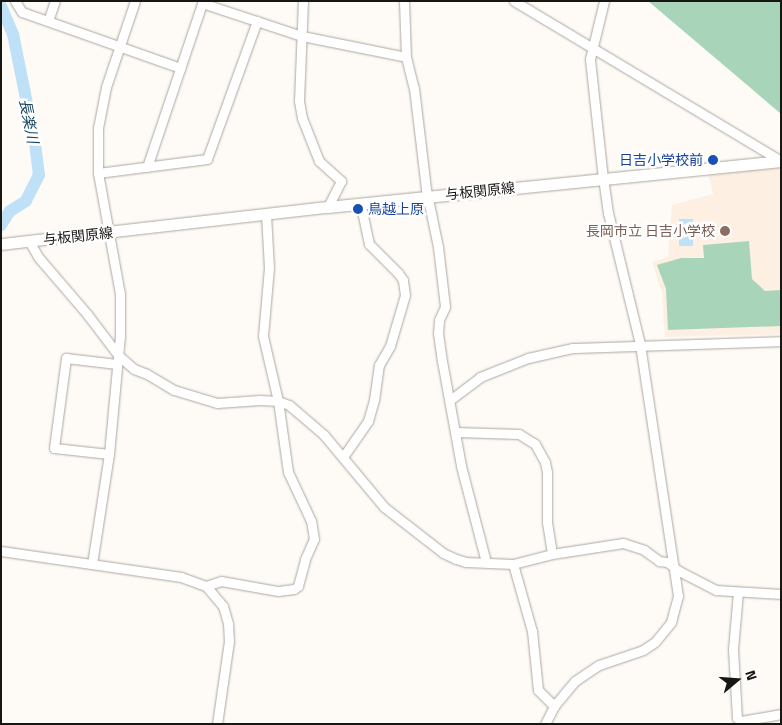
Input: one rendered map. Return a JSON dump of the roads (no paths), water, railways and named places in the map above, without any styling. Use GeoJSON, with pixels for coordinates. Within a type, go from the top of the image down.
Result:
{"type":"FeatureCollection","features":[{"type":"Feature","properties":{"kind":"main road","name":"与板関原線"},"geometry":{"type":"LineString","coordinates":[[6,244],[328,207],[781,161]]}},
{"type":"Feature","properties":{"kind":"street"},"geometry":{"type":"LineString","coordinates":[[15,1],[22,12],[180,68]]}},
{"type":"Feature","properties":{"kind":"street"},"geometry":{"type":"LineString","coordinates":[[48,21],[55,1]]}},
{"type":"Feature","properties":{"kind":"street"},"geometry":{"type":"LineString","coordinates":[[92,564],[109,454],[118,360],[120,294],[98,173],[97,145],[100,110],[135,1]]}},
{"type":"Feature","properties":{"kind":"street"},"geometry":{"type":"LineString","coordinates":[[303,1],[299,101],[302,118],[318,161],[341,181],[328,207]]}},
{"type":"Feature","properties":{"kind":"street"},"geometry":{"type":"LineString","coordinates":[[404,1],[406,57],[414,88],[445,307],[439,320],[438,333],[461,466],[486,562]]}},
{"type":"Feature","properties":{"kind":"street"},"geometry":{"type":"LineString","coordinates":[[514,1],[781,161]]}},
{"type":"Feature","properties":{"kind":"street"},"geometry":{"type":"LineString","coordinates":[[545,724],[554,706],[568,688],[587,672],[613,660],[643,650],[664,633],[676,610],[678,596],[672,568],[640,344],[608,213],[603,179],[590,59],[604,1]]}},
{"type":"Feature","properties":{"kind":"street"},"geometry":{"type":"LineString","coordinates":[[147,167],[203,2],[302,36],[406,57]]}},
{"type":"Feature","properties":{"kind":"street"},"geometry":{"type":"LineString","coordinates":[[98,173],[207,159],[257,21]]}},
{"type":"Feature","properties":{"kind":"street"},"geometry":{"type":"LineString","coordinates":[[343,457],[368,421],[374,400],[379,365],[390,346],[405,295],[403,280],[369,244],[361,204]]}},
{"type":"Feature","properties":{"kind":"street"},"geometry":{"type":"LineString","coordinates":[[206,586],[221,581],[278,591],[289,591],[298,586],[305,558],[314,539],[314,530],[288,472],[278,401],[263,336],[269,268],[266,215]]}},
{"type":"Feature","properties":{"kind":"street"},"geometry":{"type":"LineString","coordinates":[[29,241],[39,258],[87,314],[118,360],[174,390],[217,403],[260,400],[278,401],[289,405],[302,414],[343,457],[384,507],[443,553],[466,562],[513,564],[552,554],[623,543],[644,550],[672,568],[716,590],[781,594]]}},
{"type":"Feature","properties":{"kind":"street"},"geometry":{"type":"LineString","coordinates":[[450,400],[480,377],[528,358],[572,348],[640,344],[781,341]]}},
{"type":"Feature","properties":{"kind":"street"},"geometry":{"type":"LineString","coordinates":[[109,454],[54,448],[66,358],[118,360]]}},
{"type":"Feature","properties":{"kind":"street"},"geometry":{"type":"LineString","coordinates":[[456,432],[520,434],[535,444],[545,462],[547,472],[548,522],[552,554]]}},
{"type":"Feature","properties":{"kind":"street"},"geometry":{"type":"LineString","coordinates":[[1,551],[181,577],[206,586],[223,606],[229,631],[217,724]]}},
{"type":"Feature","properties":{"kind":"street"},"geometry":{"type":"LineString","coordinates":[[513,564],[532,631],[538,690],[554,706]]}},
{"type":"Feature","properties":{"kind":"street"},"geometry":{"type":"LineString","coordinates":[[738,592],[733,648],[737,718],[741,721],[781,714]]}},
{"type":"Feature","properties":{"kind":"water"},"geometry":{"type":"Polygon","coordinates":[[[679,219],[693,219],[693,246],[679,246],[679,219]]]}},
{"type":"Feature","properties":{"kind":"waterway","name":"長楽川"},"geometry":{"type":"LineString","coordinates":[[1,6],[13,34],[35,143],[39,175],[26,201],[10,211],[1,225]]}},
{"type":"Feature","properties":{"kind":"place","name":"日吉小学校前"},"geometry":{"type":"Point","coordinates":[713,160]}},
{"type":"Feature","properties":{"kind":"place","name":"鳥越上原"},"geometry":{"type":"Point","coordinates":[358,209]}},
{"type":"Feature","properties":{"kind":"place","name":"長岡市立 日吉小学校"},"geometry":{"type":"Point","coordinates":[725,231]}}]}
